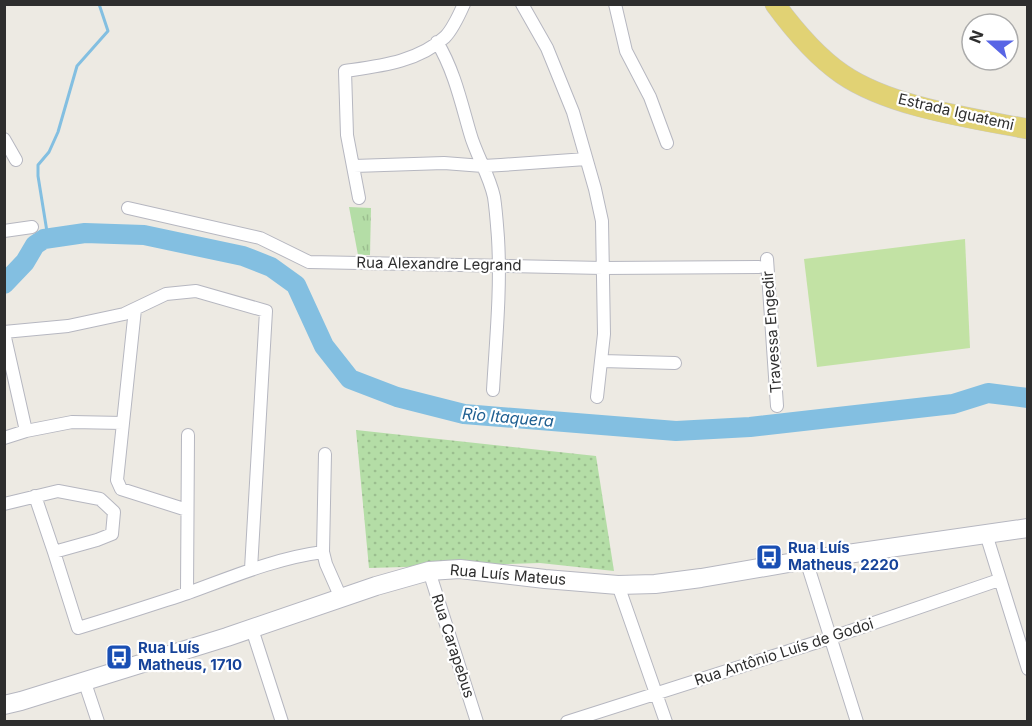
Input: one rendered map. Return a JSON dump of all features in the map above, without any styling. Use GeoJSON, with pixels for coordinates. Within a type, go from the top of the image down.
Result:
{"type":"FeatureCollection","features":[{"type":"Feature","properties":{"kind":"main road","name":"Estrada Iguatemi"},"geometry":{"type":"LineString","coordinates":[[776,4],[791,26],[819,55],[842,74],[870,90],[952,115],[1028,129]]}},
{"type":"Feature","properties":{"kind":"main road","name":"Rua Luís Mateus"},"geometry":{"type":"LineString","coordinates":[[4,705],[85,683],[429,570],[460,569],[618,585],[655,584],[1028,528]]}},
{"type":"Feature","properties":{"kind":"street"},"geometry":{"type":"LineString","coordinates":[[359,198],[347,135],[345,71],[400,62],[428,49],[446,36],[464,4]]}},
{"type":"Feature","properties":{"kind":"street"},"geometry":{"type":"LineString","coordinates":[[522,4],[547,48],[573,112],[596,189],[602,220],[604,334],[597,397]]}},
{"type":"Feature","properties":{"kind":"street"},"geometry":{"type":"LineString","coordinates":[[615,4],[626,51],[650,97],[667,143]]}},
{"type":"Feature","properties":{"kind":"street"},"geometry":{"type":"LineString","coordinates":[[437,42],[452,72],[474,146],[490,184],[494,200],[499,266],[493,390]]}},
{"type":"Feature","properties":{"kind":"street"},"geometry":{"type":"LineString","coordinates":[[4,139],[16,160]]}},
{"type":"Feature","properties":{"kind":"street"},"geometry":{"type":"LineString","coordinates":[[354,166],[444,163],[483,166],[586,159]]}},
{"type":"Feature","properties":{"kind":"street","name":"Rua Alexandre Legrand"},"geometry":{"type":"LineString","coordinates":[[128,208],[261,238],[309,262],[603,268],[763,263]]}},
{"type":"Feature","properties":{"kind":"street"},"geometry":{"type":"LineString","coordinates":[[4,231],[32,227]]}},
{"type":"Feature","properties":{"kind":"street","name":"Travessa Engedir"},"geometry":{"type":"LineString","coordinates":[[763,263],[777,406]]}},
{"type":"Feature","properties":{"kind":"street"},"geometry":{"type":"LineString","coordinates":[[26,431],[4,333],[68,326],[124,314],[166,294],[196,291],[266,311],[251,569]]}},
{"type":"Feature","properties":{"kind":"street"},"geometry":{"type":"LineString","coordinates":[[135,309],[117,480],[121,489],[187,510]]}},
{"type":"Feature","properties":{"kind":"street"},"geometry":{"type":"LineString","coordinates":[[602,361],[675,363]]}},
{"type":"Feature","properties":{"kind":"street"},"geometry":{"type":"LineString","coordinates":[[4,438],[72,422],[123,423]]}},
{"type":"Feature","properties":{"kind":"street"},"geometry":{"type":"LineString","coordinates":[[187,593],[188,435]]}},
{"type":"Feature","properties":{"kind":"street"},"geometry":{"type":"LineString","coordinates":[[325,454],[323,552],[341,598]]}},
{"type":"Feature","properties":{"kind":"street"},"geometry":{"type":"LineString","coordinates":[[4,504],[58,491],[100,499],[114,512],[112,534],[54,552]]}},
{"type":"Feature","properties":{"kind":"street"},"geometry":{"type":"LineString","coordinates":[[35,496],[78,628],[187,593],[251,569],[300,555],[323,552]]}},
{"type":"Feature","properties":{"kind":"street"},"geometry":{"type":"LineString","coordinates":[[986,534],[1028,669]]}},
{"type":"Feature","properties":{"kind":"street"},"geometry":{"type":"LineString","coordinates":[[806,560],[857,722]]}},
{"type":"Feature","properties":{"kind":"street","name":"Rua Carapebus"},"geometry":{"type":"LineString","coordinates":[[429,570],[477,722]]}},
{"type":"Feature","properties":{"kind":"street","name":"Rua Antônio Luís de Godoi"},"geometry":{"type":"LineString","coordinates":[[567,722],[830,638],[999,580]]}},
{"type":"Feature","properties":{"kind":"street"},"geometry":{"type":"LineString","coordinates":[[618,585],[666,722]]}},
{"type":"Feature","properties":{"kind":"street"},"geometry":{"type":"LineString","coordinates":[[252,629],[282,722]]}},
{"type":"Feature","properties":{"kind":"street"},"geometry":{"type":"LineString","coordinates":[[85,683],[98,722]]}},
{"type":"Feature","properties":{"kind":"green space"},"geometry":{"type":"Polygon","coordinates":[[[349,207],[371,208],[370,255],[358,255],[349,207]]]}},
{"type":"Feature","properties":{"kind":"green space"},"geometry":{"type":"Polygon","coordinates":[[[965,239],[970,348],[817,367],[804,259],[965,239]]]}},
{"type":"Feature","properties":{"kind":"green space"},"geometry":{"type":"Polygon","coordinates":[[[356,430],[596,456],[614,571],[540,563],[369,568],[356,430]]]}},
{"type":"Feature","properties":{"kind":"waterway"},"geometry":{"type":"LineString","coordinates":[[48,238],[38,165],[49,152],[58,132],[77,66],[108,31],[99,4]]}},
{"type":"Feature","properties":{"kind":"waterway","name":"Rio Itaquera"},"geometry":{"type":"LineString","coordinates":[[4,284],[25,262],[35,245],[44,239],[85,233],[144,235],[243,256],[271,267],[296,285],[324,346],[350,379],[397,397],[464,414],[676,431],[750,427],[953,404],[988,393],[1028,398]]}},
{"type":"Feature","properties":{"kind":"place","name":"Rua Luís Matheus, 2220"},"geometry":{"type":"Point","coordinates":[769,557]}},
{"type":"Feature","properties":{"kind":"place","name":"Rua Luís Matheus, 1710"},"geometry":{"type":"Point","coordinates":[119,657]}}]}
